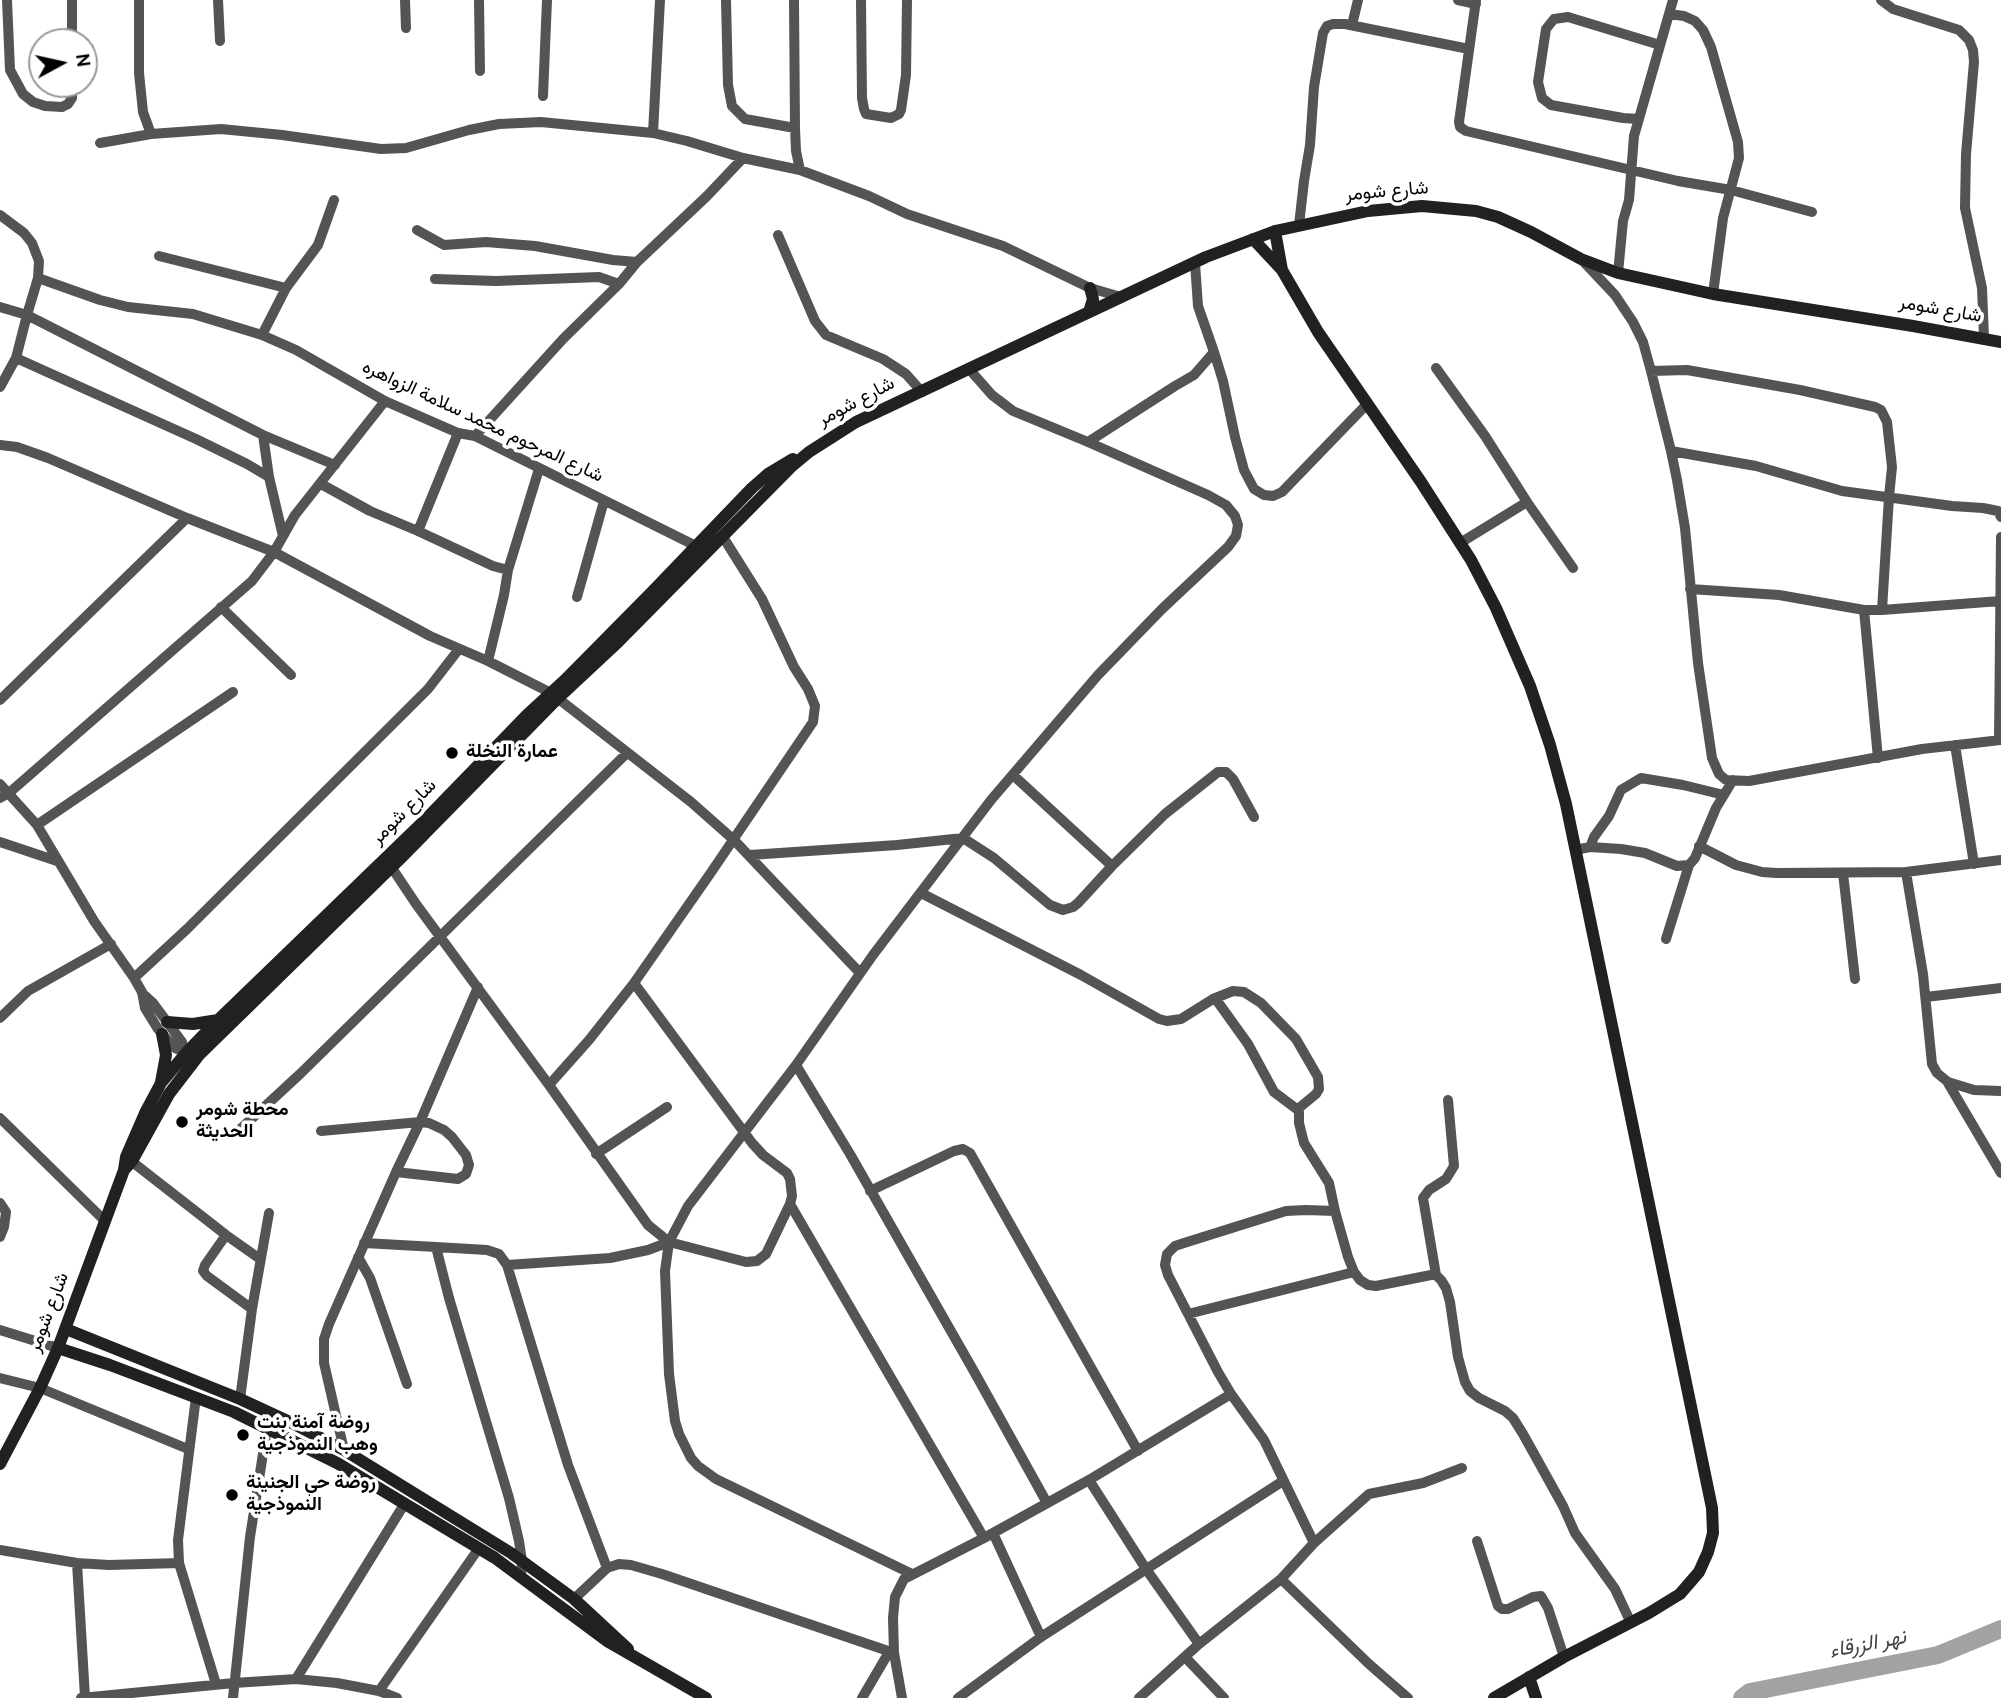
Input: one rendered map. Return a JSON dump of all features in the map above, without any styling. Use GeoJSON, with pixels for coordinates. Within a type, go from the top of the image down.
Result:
{"type":"FeatureCollection","features":[{"type":"Feature","properties":{"kind":"main road","name":"شارع شومر"},"geometry":{"type":"LineString","coordinates":[[0,1464],[58,1348],[146,1111],[161,1083],[392,868],[652,593],[701,549],[768,474],[856,422],[1206,257],[1275,231],[1392,208],[1422,206],[1476,211],[1499,217],[1581,259],[1618,273],[1713,295],[2001,342]]}},
{"type":"Feature","properties":{"kind":"main road"},"geometry":{"type":"LineString","coordinates":[[1275,231],[1282,270]]}},
{"type":"Feature","properties":{"kind":"main road"},"geometry":{"type":"LineString","coordinates":[[1253,239],[1282,270],[1318,332],[1460,543],[1496,608],[1530,685],[1566,804],[1712,1508],[1713,1533],[1699,1572],[1680,1594],[1494,1698]]}},
{"type":"Feature","properties":{"kind":"main road"},"geometry":{"type":"LineString","coordinates":[[1089,312],[1093,299],[1090,288]]}},
{"type":"Feature","properties":{"kind":"main road","name":"شارع شومر"},"geometry":{"type":"LineString","coordinates":[[701,549],[723,537],[809,452]]}},
{"type":"Feature","properties":{"kind":"main road","name":"شارع شومر"},"geometry":{"type":"LineString","coordinates":[[127,1163],[162,1104],[186,1071],[192,1054],[218,1020],[403,842],[527,715],[554,696]]}},
{"type":"Feature","properties":{"kind":"main road"},"geometry":{"type":"LineString","coordinates":[[167,1022],[193,1024],[218,1020]]}},
{"type":"Feature","properties":{"kind":"main road"},"geometry":{"type":"LineString","coordinates":[[161,1083],[166,1055],[162,1034]]}},
{"type":"Feature","properties":{"kind":"main road"},"geometry":{"type":"LineString","coordinates":[[66,1329],[240,1399],[344,1450],[522,1561],[574,1599],[614,1634],[638,1660]]}},
{"type":"Feature","properties":{"kind":"main road"},"geometry":{"type":"LineString","coordinates":[[58,1348],[234,1412],[337,1463],[479,1548],[521,1576],[607,1642],[706,1698]]}},
{"type":"Feature","properties":{"kind":"main road"},"geometry":{"type":"LineString","coordinates":[[1530,1677],[1536,1698]]}},
{"type":"Feature","properties":{"kind":"main road"},"geometry":{"type":"LineString","coordinates":[[1516,1685],[1521,1698]]}},
{"type":"Feature","properties":{"kind":"street"},"geometry":{"type":"LineString","coordinates":[[7,0],[10,69],[23,94],[33,102],[45,106],[62,107],[72,98]]}},
{"type":"Feature","properties":{"kind":"street"},"geometry":{"type":"LineString","coordinates":[[72,0],[72,28]]}},
{"type":"Feature","properties":{"kind":"street"},"geometry":{"type":"LineString","coordinates":[[139,0],[139,73],[143,112],[151,134]]}},
{"type":"Feature","properties":{"kind":"street"},"geometry":{"type":"LineString","coordinates":[[218,0],[220,41]]}},
{"type":"Feature","properties":{"kind":"street"},"geometry":{"type":"LineString","coordinates":[[405,0],[407,28]]}},
{"type":"Feature","properties":{"kind":"street"},"geometry":{"type":"LineString","coordinates":[[479,0],[480,71]]}},
{"type":"Feature","properties":{"kind":"street"},"geometry":{"type":"LineString","coordinates":[[543,96],[547,0]]}},
{"type":"Feature","properties":{"kind":"street"},"geometry":{"type":"LineString","coordinates":[[653,133],[660,0]]}},
{"type":"Feature","properties":{"kind":"street"},"geometry":{"type":"LineString","coordinates":[[726,0],[732,106],[745,119],[794,128]]}},
{"type":"Feature","properties":{"kind":"street"},"geometry":{"type":"LineString","coordinates":[[794,0],[794,128],[800,170]]}},
{"type":"Feature","properties":{"kind":"street"},"geometry":{"type":"LineString","coordinates":[[861,0],[864,108],[866,114],[891,118],[901,110],[906,75],[907,0]]}},
{"type":"Feature","properties":{"kind":"street"},"geometry":{"type":"LineString","coordinates":[[1352,25],[1358,0]]}},
{"type":"Feature","properties":{"kind":"street"},"geometry":{"type":"LineString","coordinates":[[1458,0],[1476,2],[1459,122],[1460,127],[1466,131],[1678,181],[1731,190],[1812,212]]}},
{"type":"Feature","properties":{"kind":"street"},"geometry":{"type":"LineString","coordinates":[[1618,273],[1623,221],[1629,200],[1634,136],[1673,0]]}},
{"type":"Feature","properties":{"kind":"street"},"geometry":{"type":"LineString","coordinates":[[1881,0],[1893,9],[1959,30],[1969,40],[1973,50],[1965,208],[1979,271],[1984,338]]}},
{"type":"Feature","properties":{"kind":"street"},"geometry":{"type":"LineString","coordinates":[[1669,14],[1685,16],[1695,21],[1703,30],[1711,47],[1738,142],[1739,158],[1723,218],[1713,295]]}},
{"type":"Feature","properties":{"kind":"street"},"geometry":{"type":"LineString","coordinates":[[1639,120],[1551,105],[1542,98],[1538,82],[1546,29],[1554,19],[1568,17],[1660,45]]}},
{"type":"Feature","properties":{"kind":"street"},"geometry":{"type":"LineString","coordinates":[[1299,225],[1311,145],[1314,87],[1323,33],[1327,26],[1352,25],[1469,49]]}},
{"type":"Feature","properties":{"kind":"street"},"geometry":{"type":"LineString","coordinates":[[100,143],[151,134],[221,129],[282,135],[354,147],[406,148],[469,130],[541,122],[653,133],[774,166],[800,170],[869,196],[906,215],[1003,246],[1090,288],[1121,297]]}},
{"type":"Feature","properties":{"kind":"street"},"geometry":{"type":"LineString","coordinates":[[475,436],[637,262],[743,158]]}},
{"type":"Feature","properties":{"kind":"street"},"geometry":{"type":"LineString","coordinates":[[262,335],[286,288],[318,245],[334,200]]}},
{"type":"Feature","properties":{"kind":"street"},"geometry":{"type":"LineString","coordinates":[[0,215],[24,233],[32,243],[39,261],[38,278],[16,358],[0,387]]}},
{"type":"Feature","properties":{"kind":"street"},"geometry":{"type":"LineString","coordinates":[[417,230],[444,245],[486,242],[535,246],[637,262]]}},
{"type":"Feature","properties":{"kind":"street"},"geometry":{"type":"LineString","coordinates":[[778,235],[816,321],[826,335],[883,359],[906,374],[922,392]]}},
{"type":"Feature","properties":{"kind":"street"},"geometry":{"type":"LineString","coordinates":[[159,257],[286,288]]}},
{"type":"Feature","properties":{"kind":"street"},"geometry":{"type":"LineString","coordinates":[[1581,259],[1615,295],[1643,341],[1671,451],[1685,528],[1698,663],[1712,758],[1719,774],[1726,780],[1749,781],[1922,750],[2000,740],[2001,537]]}},
{"type":"Feature","properties":{"kind":"street"},"geometry":{"type":"LineString","coordinates":[[1195,263],[1198,306],[1223,382],[1244,470],[1254,489],[1264,495],[1273,496],[1282,492],[1367,404]]}},
{"type":"Feature","properties":{"kind":"street"},"geometry":{"type":"LineString","coordinates":[[435,279],[496,281],[599,277],[619,284]]}},
{"type":"Feature","properties":{"kind":"street","name":"شارع المرحوم محمد سلامة الزواهره"},"geometry":{"type":"LineString","coordinates":[[38,278],[109,303],[193,314],[262,335],[296,350],[386,401],[458,433],[475,436],[701,549]]}},
{"type":"Feature","properties":{"kind":"street"},"geometry":{"type":"LineString","coordinates":[[0,307],[27,315],[262,435],[335,465]]}},
{"type":"Feature","properties":{"kind":"street"},"geometry":{"type":"LineString","coordinates":[[1088,442],[1194,375],[1214,352]]}},
{"type":"Feature","properties":{"kind":"street"},"geometry":{"type":"LineString","coordinates":[[16,358],[206,444],[268,477]]}},
{"type":"Feature","properties":{"kind":"street"},"geometry":{"type":"LineString","coordinates":[[1436,368],[1573,568]]}},
{"type":"Feature","properties":{"kind":"street"},"geometry":{"type":"LineString","coordinates":[[912,1574],[716,1479],[691,1458],[675,1421],[669,1374],[665,1284],[669,1242],[688,1206],[796,1065],[931,876],[991,800],[1098,675],[1162,609],[1228,547],[1236,536],[1238,524],[1226,505],[1013,411],[992,395],[970,370]]}},
{"type":"Feature","properties":{"kind":"street"},"geometry":{"type":"LineString","coordinates":[[1651,372],[1687,370],[1800,390],[1875,407],[1884,414],[1892,467],[1882,611]]}},
{"type":"Feature","properties":{"kind":"street"},"geometry":{"type":"LineString","coordinates":[[4,796],[251,581],[274,552],[295,515],[386,401]]}},
{"type":"Feature","properties":{"kind":"street"},"geometry":{"type":"LineString","coordinates":[[418,531],[458,433]]}},
{"type":"Feature","properties":{"kind":"street"},"geometry":{"type":"LineString","coordinates":[[262,435],[268,477],[283,536]]}},
{"type":"Feature","properties":{"kind":"street"},"geometry":{"type":"LineString","coordinates":[[0,445],[16,447],[48,458],[274,552],[386,613],[488,661],[554,696],[691,802],[734,840],[860,973]]}},
{"type":"Feature","properties":{"kind":"street"},"geometry":{"type":"LineString","coordinates":[[1671,451],[1756,466],[1842,491],[1993,509],[1998,511],[2001,517]]}},
{"type":"Feature","properties":{"kind":"street"},"geometry":{"type":"LineString","coordinates":[[488,661],[508,570],[539,469]]}},
{"type":"Feature","properties":{"kind":"street"},"geometry":{"type":"LineString","coordinates":[[321,484],[370,511],[493,566],[508,570]]}},
{"type":"Feature","properties":{"kind":"street"},"geometry":{"type":"LineString","coordinates":[[577,597],[604,501]]}},
{"type":"Feature","properties":{"kind":"street"},"geometry":{"type":"LineString","coordinates":[[1460,543],[1527,502]]}},
{"type":"Feature","properties":{"kind":"street"},"geometry":{"type":"LineString","coordinates":[[0,700],[187,518]]}},
{"type":"Feature","properties":{"kind":"street"},"geometry":{"type":"LineString","coordinates":[[549,1085],[589,1040],[634,982],[813,722],[815,705],[808,689],[794,667],[762,599],[723,537]]}},
{"type":"Feature","properties":{"kind":"street"},"geometry":{"type":"LineString","coordinates":[[1690,589],[1779,596],[1882,611],[2000,601]]}},
{"type":"Feature","properties":{"kind":"street"},"geometry":{"type":"LineString","coordinates":[[221,607],[291,675]]}},
{"type":"Feature","properties":{"kind":"street"},"geometry":{"type":"LineString","coordinates":[[1864,610],[1878,758]]}},
{"type":"Feature","properties":{"kind":"street"},"geometry":{"type":"LineString","coordinates":[[134,978],[187,929],[428,689],[459,649]]}},
{"type":"Feature","properties":{"kind":"street"},"geometry":{"type":"LineString","coordinates":[[37,825],[233,692]]}},
{"type":"Feature","properties":{"kind":"street"},"geometry":{"type":"LineString","coordinates":[[1955,746],[1973,864]]}},
{"type":"Feature","properties":{"kind":"street"},"geometry":{"type":"LineString","coordinates":[[235,1134],[300,1074],[627,752]]}},
{"type":"Feature","properties":{"kind":"street"},"geometry":{"type":"LineString","coordinates":[[750,855],[963,838],[980,848],[1049,905],[1067,910],[1079,903],[1164,814],[1218,772],[1226,772],[1233,779],[1254,817]]}},
{"type":"Feature","properties":{"kind":"street"},"geometry":{"type":"LineString","coordinates":[[1013,775],[1112,866]]}},
{"type":"Feature","properties":{"kind":"street"},"geometry":{"type":"LineString","coordinates":[[1590,847],[1621,790],[1641,778],[1724,795]]}},
{"type":"Feature","properties":{"kind":"street"},"geometry":{"type":"LineString","coordinates":[[1666,939],[1689,864],[1695,858],[1716,808],[1733,780]]}},
{"type":"Feature","properties":{"kind":"street"},"geometry":{"type":"LineString","coordinates":[[0,784],[4,796],[37,825],[94,921],[142,992],[192,1054]]}},
{"type":"Feature","properties":{"kind":"street"},"geometry":{"type":"LineString","coordinates":[[0,842],[57,862]]}},
{"type":"Feature","properties":{"kind":"street"},"geometry":{"type":"LineString","coordinates":[[1699,846],[1736,865],[1762,872],[1906,872],[2001,860]]}},
{"type":"Feature","properties":{"kind":"street"},"geometry":{"type":"LineString","coordinates":[[1575,850],[1590,847],[1633,851],[1677,866],[1689,864]]}},
{"type":"Feature","properties":{"kind":"street"},"geometry":{"type":"LineString","coordinates":[[392,868],[648,1225],[669,1242],[746,1262],[757,1261],[766,1254],[790,1204],[791,1188],[787,1173],[763,1155],[744,1132],[634,982]]}},
{"type":"Feature","properties":{"kind":"street"},"geometry":{"type":"LineString","coordinates":[[1906,872],[1926,997],[1932,1064],[1948,1083],[2001,1173]]}},
{"type":"Feature","properties":{"kind":"street"},"geometry":{"type":"LineString","coordinates":[[1843,873],[1856,979]]}},
{"type":"Feature","properties":{"kind":"street"},"geometry":{"type":"LineString","coordinates":[[921,893],[1082,975],[1159,1019],[1172,1021],[1181,1018],[1233,991],[1250,995],[1261,1003],[1296,1039],[1320,1084],[1316,1094],[1301,1105],[1298,1111],[1304,1143],[1329,1184],[1354,1272],[1360,1280],[1376,1286],[1436,1275]]}},
{"type":"Feature","properties":{"kind":"street"},"geometry":{"type":"LineString","coordinates":[[0,1018],[35,986],[111,944]]}},
{"type":"Feature","properties":{"kind":"street"},"geometry":{"type":"LineString","coordinates":[[344,1450],[323,1354],[324,1339],[478,987]]}},
{"type":"Feature","properties":{"kind":"street"},"geometry":{"type":"LineString","coordinates":[[1926,997],[2001,988]]}},
{"type":"Feature","properties":{"kind":"street"},"geometry":{"type":"LineString","coordinates":[[142,992],[145,1008],[162,1034],[175,1048],[192,1054]]}},
{"type":"Feature","properties":{"kind":"street"},"geometry":{"type":"LineString","coordinates":[[1215,998],[1259,1061],[1274,1092],[1298,1111]]}},
{"type":"Feature","properties":{"kind":"street"},"geometry":{"type":"LineString","coordinates":[[796,1065],[970,1364],[1047,1503]]}},
{"type":"Feature","properties":{"kind":"street"},"geometry":{"type":"LineString","coordinates":[[1948,1083],[1975,1090],[2001,1091]]}},
{"type":"Feature","properties":{"kind":"street"},"geometry":{"type":"LineString","coordinates":[[1448,1100],[1454,1166],[1446,1179],[1429,1189],[1423,1198],[1436,1275],[1446,1289],[1450,1302],[1458,1357],[1465,1382],[1479,1398],[1505,1410],[1513,1418],[1558,1496],[1575,1533],[1615,1589],[1631,1623]]}},
{"type":"Feature","properties":{"kind":"street"},"geometry":{"type":"LineString","coordinates":[[596,1154],[667,1107]]}},
{"type":"Feature","properties":{"kind":"street"},"geometry":{"type":"LineString","coordinates":[[0,1118],[105,1220]]}},
{"type":"Feature","properties":{"kind":"street"},"geometry":{"type":"LineString","coordinates":[[321,1131],[420,1122],[436,1126],[452,1138],[466,1155],[469,1170],[462,1178],[453,1179],[396,1172]]}},
{"type":"Feature","properties":{"kind":"street"},"geometry":{"type":"LineString","coordinates":[[870,1191],[954,1151],[963,1149],[970,1153],[1138,1451]]}},
{"type":"Feature","properties":{"kind":"street"},"geometry":{"type":"LineString","coordinates":[[127,1163],[260,1259]]}},
{"type":"Feature","properties":{"kind":"street"},"geometry":{"type":"LineString","coordinates":[[0,1203],[6,1212],[0,1237]]}},
{"type":"Feature","properties":{"kind":"street"},"geometry":{"type":"LineString","coordinates":[[790,1204],[989,1536],[1041,1637]]}},
{"type":"Feature","properties":{"kind":"street"},"geometry":{"type":"LineString","coordinates":[[1314,1543],[1264,1440],[1218,1372],[1166,1269],[1167,1254],[1175,1246],[1286,1211],[1335,1211]]}},
{"type":"Feature","properties":{"kind":"street"},"geometry":{"type":"LineString","coordinates":[[240,1399],[260,1259],[270,1213]]}},
{"type":"Feature","properties":{"kind":"street"},"geometry":{"type":"LineString","coordinates":[[226,1235],[203,1271],[252,1310]]}},
{"type":"Feature","properties":{"kind":"street"},"geometry":{"type":"LineString","coordinates":[[507,1265],[610,1258],[648,1250],[669,1242]]}},
{"type":"Feature","properties":{"kind":"street"},"geometry":{"type":"LineString","coordinates":[[364,1243],[495,1252],[503,1258],[568,1465],[607,1568]]}},
{"type":"Feature","properties":{"kind":"street"},"geometry":{"type":"LineString","coordinates":[[436,1247],[509,1498],[522,1561],[521,1576]]}},
{"type":"Feature","properties":{"kind":"street"},"geometry":{"type":"LineString","coordinates":[[358,1257],[370,1278],[407,1384]]}},
{"type":"Feature","properties":{"kind":"street"},"geometry":{"type":"LineString","coordinates":[[1188,1314],[1354,1272]]}},
{"type":"Feature","properties":{"kind":"street"},"geometry":{"type":"LineString","coordinates":[[0,1330],[58,1348]]}},
{"type":"Feature","properties":{"kind":"street"},"geometry":{"type":"LineString","coordinates":[[0,1378],[40,1388],[188,1449]]}},
{"type":"Feature","properties":{"kind":"street"},"geometry":{"type":"LineString","coordinates":[[902,1698],[892,1652],[895,1597],[904,1579],[989,1536],[1089,1480],[1231,1394]]}},
{"type":"Feature","properties":{"kind":"street"},"geometry":{"type":"LineString","coordinates":[[196,1397],[188,1449],[178,1548],[179,1563],[216,1685]]}},
{"type":"Feature","properties":{"kind":"street"},"geometry":{"type":"LineString","coordinates":[[233,1698],[252,1524],[267,1428]]}},
{"type":"Feature","properties":{"kind":"street"},"geometry":{"type":"LineString","coordinates":[[1139,1698],[1199,1644],[1281,1579],[1314,1543],[1368,1494],[1423,1483],[1462,1468]]}},
{"type":"Feature","properties":{"kind":"street"},"geometry":{"type":"LineString","coordinates":[[1089,1480],[1146,1569],[1199,1644]]}},
{"type":"Feature","properties":{"kind":"street"},"geometry":{"type":"LineString","coordinates":[[958,1698],[1041,1637],[1283,1481]]}},
{"type":"Feature","properties":{"kind":"street"},"geometry":{"type":"LineString","coordinates":[[296,1679],[405,1503]]}},
{"type":"Feature","properties":{"kind":"street"},"geometry":{"type":"LineString","coordinates":[[1477,1541],[1498,1606],[1508,1609],[1541,1596],[1548,1608],[1564,1657]]}},
{"type":"Feature","properties":{"kind":"street"},"geometry":{"type":"LineString","coordinates":[[379,1691],[479,1548]]}},
{"type":"Feature","properties":{"kind":"street"},"geometry":{"type":"LineString","coordinates":[[0,1550],[77,1563],[179,1563]]}},
{"type":"Feature","properties":{"kind":"street"},"geometry":{"type":"LineString","coordinates":[[77,1563],[83,1698],[234,1682],[296,1679],[337,1683],[379,1691],[397,1698]]}},
{"type":"Feature","properties":{"kind":"street"},"geometry":{"type":"LineString","coordinates":[[574,1599],[607,1568],[620,1564],[631,1565],[892,1652]]}},
{"type":"Feature","properties":{"kind":"street"},"geometry":{"type":"LineString","coordinates":[[1281,1579],[1408,1698]]}},
{"type":"Feature","properties":{"kind":"street"},"geometry":{"type":"LineString","coordinates":[[862,1698],[892,1652]]}},
{"type":"Feature","properties":{"kind":"street"},"geometry":{"type":"LineString","coordinates":[[1185,1657],[1224,1698]]}},
{"type":"Feature","properties":{"kind":"waterway","name":"نهر الزرقاء"},"geometry":{"type":"LineString","coordinates":[[1742,1698],[1750,1692],[1938,1655],[2001,1629]]}},
{"type":"Feature","properties":{"kind":"place","name":"عمارة النخلة"},"geometry":{"type":"Point","coordinates":[452,753]}},
{"type":"Feature","properties":{"kind":"place","name":"محطة شومر الحديثة"},"geometry":{"type":"Point","coordinates":[182,1122]}},
{"type":"Feature","properties":{"kind":"place","name":"روضة آمنة بنت وهب النموذجية"},"geometry":{"type":"Point","coordinates":[243,1435]}},
{"type":"Feature","properties":{"kind":"place","name":"روضة حي الجنينة النموذجية"},"geometry":{"type":"Point","coordinates":[232,1495]}}]}
